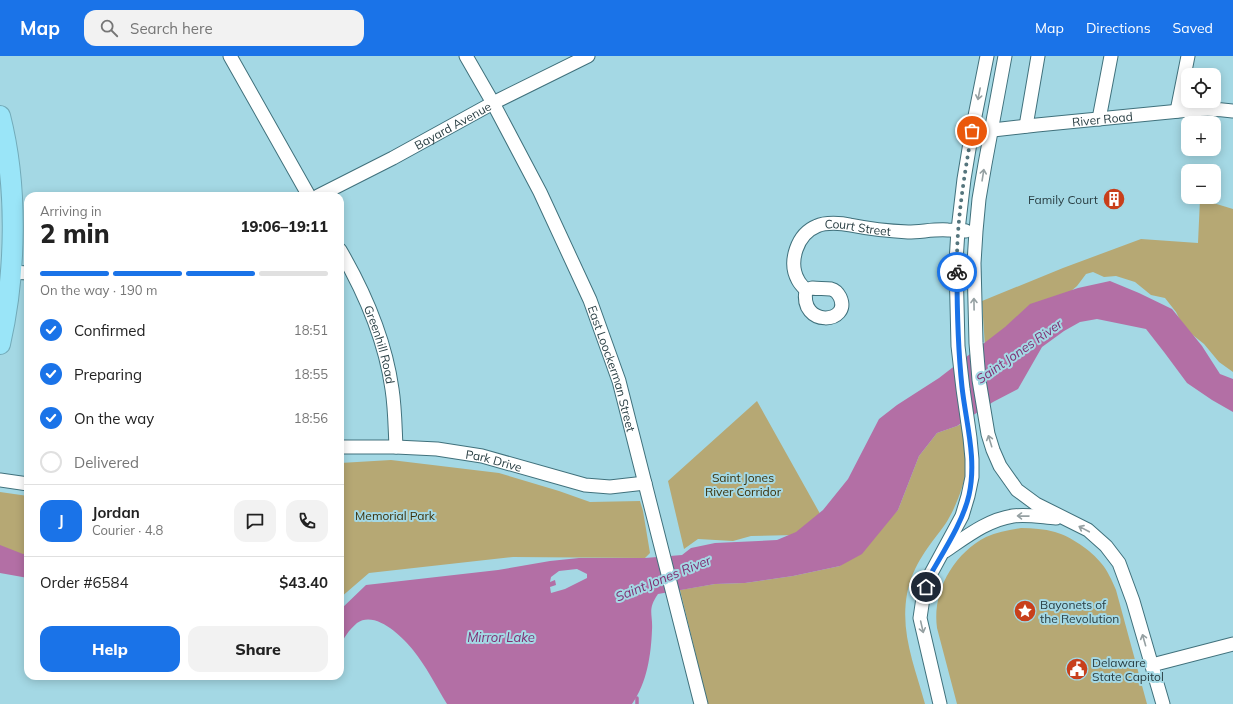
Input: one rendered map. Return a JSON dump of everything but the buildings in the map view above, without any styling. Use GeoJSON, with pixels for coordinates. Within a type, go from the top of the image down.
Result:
{"type":"FeatureCollection","features":[{"type":"Feature","properties":{"kind":"highway"},"geometry":{"type":"LineString","coordinates":[[0,116],[10,178],[12,233],[20,273],[7,303],[0,344]]}},
{"type":"Feature","properties":{"kind":"street"},"geometry":{"type":"LineString","coordinates":[[230,56],[307,192]]}},
{"type":"Feature","properties":{"kind":"street","name":"East Loockerman Street"},"geometry":{"type":"LineString","coordinates":[[466,56],[493,103],[540,192],[590,300],[619,381],[701,704]]}},
{"type":"Feature","properties":{"kind":"street","name":"Bayard Avenue"},"geometry":{"type":"LineString","coordinates":[[326,192],[393,158],[493,103],[588,56]]}},
{"type":"Feature","properties":{"kind":"street"},"geometry":{"type":"LineString","coordinates":[[940,704],[920,618],[923,598],[929,577],[962,516],[972,477],[972,458],[958,346],[956,270],[958,230],[964,179],[987,56]]}},
{"type":"Feature","properties":{"kind":"street"},"geometry":{"type":"LineString","coordinates":[[1005,56],[980,192],[976,231],[974,285],[976,343],[979,380],[990,439],[1000,466],[1017,490],[1036,504],[1088,530],[1106,546],[1119,563],[1133,601],[1163,704]]}},
{"type":"Feature","properties":{"kind":"street"},"geometry":{"type":"LineString","coordinates":[[1026,126],[1038,56]]}},
{"type":"Feature","properties":{"kind":"street"},"geometry":{"type":"LineString","coordinates":[[1099,119],[1111,56]]}},
{"type":"Feature","properties":{"kind":"street"},"geometry":{"type":"LineString","coordinates":[[1177,111],[1188,56]]}},
{"type":"Feature","properties":{"kind":"street","name":"River Road"},"geometry":{"type":"LineString","coordinates":[[972,131],[991,131],[1026,126],[1177,111],[1208,109],[1233,111]]}},
{"type":"Feature","properties":{"kind":"street","name":"Court Street"},"geometry":{"type":"LineString","coordinates":[[806,290],[798,281],[795,273],[794,253],[807,233],[817,225],[831,223],[846,224],[878,230],[909,232],[948,230],[976,231]]}},
{"type":"Feature","properties":{"kind":"street","name":"Greenhill Road"},"geometry":{"type":"LineString","coordinates":[[344,257],[367,302],[383,345],[392,389],[396,447]]}},
{"type":"Feature","properties":{"kind":"street","name":"Park Drive"},"geometry":{"type":"LineString","coordinates":[[344,447],[365,446],[438,449],[482,456],[585,485],[610,487],[645,483]]}},
{"type":"Feature","properties":{"kind":"street"},"geometry":{"type":"LineString","coordinates":[[0,480],[24,483]]}},
{"type":"Feature","properties":{"kind":"street"},"geometry":{"type":"LineString","coordinates":[[943,553],[978,529],[997,520],[1014,516],[1062,518]]}},
{"type":"Feature","properties":{"kind":"street"},"geometry":{"type":"LineString","coordinates":[[1152,665],[1233,644]]}},
{"type":"Feature","properties":{"kind":"green space"},"geometry":{"type":"Polygon","coordinates":[[[1200,204],[1216,204],[1233,209],[1233,372],[1219,362],[1204,344],[1184,328],[1176,312],[1165,298],[1151,295],[1135,282],[1116,276],[1104,277],[1093,272],[1086,274],[1077,286],[1018,336],[985,347],[982,301],[1063,268],[1141,239],[1198,243],[1200,204]]]}},
{"type":"Feature","properties":{"kind":"green space","name":"Saint Jones River Corridor"},"geometry":{"type":"Polygon","coordinates":[[[757,401],[823,519],[795,535],[751,536],[733,541],[698,539],[684,549],[668,481],[757,401]]]}},
{"type":"Feature","properties":{"kind":"green space"},"geometry":{"type":"Polygon","coordinates":[[[961,424],[964,436],[966,466],[962,487],[946,523],[917,564],[907,594],[905,608],[907,636],[925,704],[708,704],[680,590],[715,584],[745,583],[793,576],[840,566],[898,510],[919,456],[937,433],[961,424]]]}},
{"type":"Feature","properties":{"kind":"green space","name":"Memorial Park"},"geometry":{"type":"Polygon","coordinates":[[[391,460],[499,473],[590,502],[640,501],[650,553],[645,558],[513,557],[369,573],[344,595],[344,463],[391,460]]]}},
{"type":"Feature","properties":{"kind":"green space"},"geometry":{"type":"Polygon","coordinates":[[[0,492],[24,495],[24,554],[18,554],[0,546],[0,492]]]}},
{"type":"Feature","properties":{"kind":"green space"},"geometry":{"type":"Polygon","coordinates":[[[1021,528],[1047,530],[1074,540],[1097,558],[1103,566],[1110,576],[1116,590],[1147,704],[957,704],[937,628],[936,614],[942,588],[947,575],[955,564],[974,544],[994,534],[1021,528]]]}},
{"type":"Feature","properties":{"kind":"water"},"geometry":{"type":"Polygon","coordinates":[[[1110,281],[1172,309],[1202,346],[1220,374],[1233,379],[1233,412],[1187,383],[1146,329],[1097,319],[1080,322],[1064,331],[1042,347],[1018,389],[993,402],[957,426],[937,433],[919,456],[898,510],[862,554],[840,566],[793,576],[745,583],[715,584],[658,594],[651,612],[651,639],[645,678],[632,704],[447,704],[418,656],[402,638],[388,626],[372,620],[364,620],[351,628],[344,639],[344,606],[366,585],[498,570],[550,561],[579,558],[645,558],[682,555],[691,548],[715,543],[777,540],[796,532],[823,510],[848,479],[879,419],[897,405],[939,378],[1005,327],[1030,304],[1078,288],[1110,281]],[[577,569],[559,571],[551,577],[550,582],[555,580],[556,585],[550,587],[551,593],[565,589],[587,578],[587,574],[577,569]]]}},
{"type":"Feature","properties":{"kind":"water"},"geometry":{"type":"Polygon","coordinates":[[[0,545],[24,554],[24,577],[0,573],[0,545]]]}},
{"type":"Feature","properties":{"kind":"waterway"},"geometry":{"type":"LineString","coordinates":[[637,698],[637,704]]}},
{"type":"Feature","properties":{"kind":"way so far"},"geometry":{"type":"LineString","coordinates":[[957,272],[956,262],[960,208],[972,131]]}},
{"type":"Feature","properties":{"kind":"place","name":"Family Court"},"geometry":{"type":"Point","coordinates":[1114,199]}},
{"type":"Feature","properties":{"kind":"place","name":"Bayonets of the Revolution"},"geometry":{"type":"Point","coordinates":[1025,611]}},
{"type":"Feature","properties":{"kind":"place","name":"Delaware State Capitol"},"geometry":{"type":"Point","coordinates":[1077,669]}},
{"type":"Feature","properties":{"kind":"route"},"geometry":{"type":"LineString","coordinates":[[926,587],[929,577],[962,516],[972,477],[970,438],[958,346],[957,272]]}},
{"type":"Feature","properties":{"kind":"water label","name":"Saint Jones River"},"geometry":{"type":"Point","coordinates":[1019,351]}},
{"type":"Feature","properties":{"kind":"water label","name":"Saint Jones River"},"geometry":{"type":"Point","coordinates":[663,578]}},
{"type":"Feature","properties":{"kind":"water label","name":"Mirror Lake"},"geometry":{"type":"Point","coordinates":[501,637]}}]}
